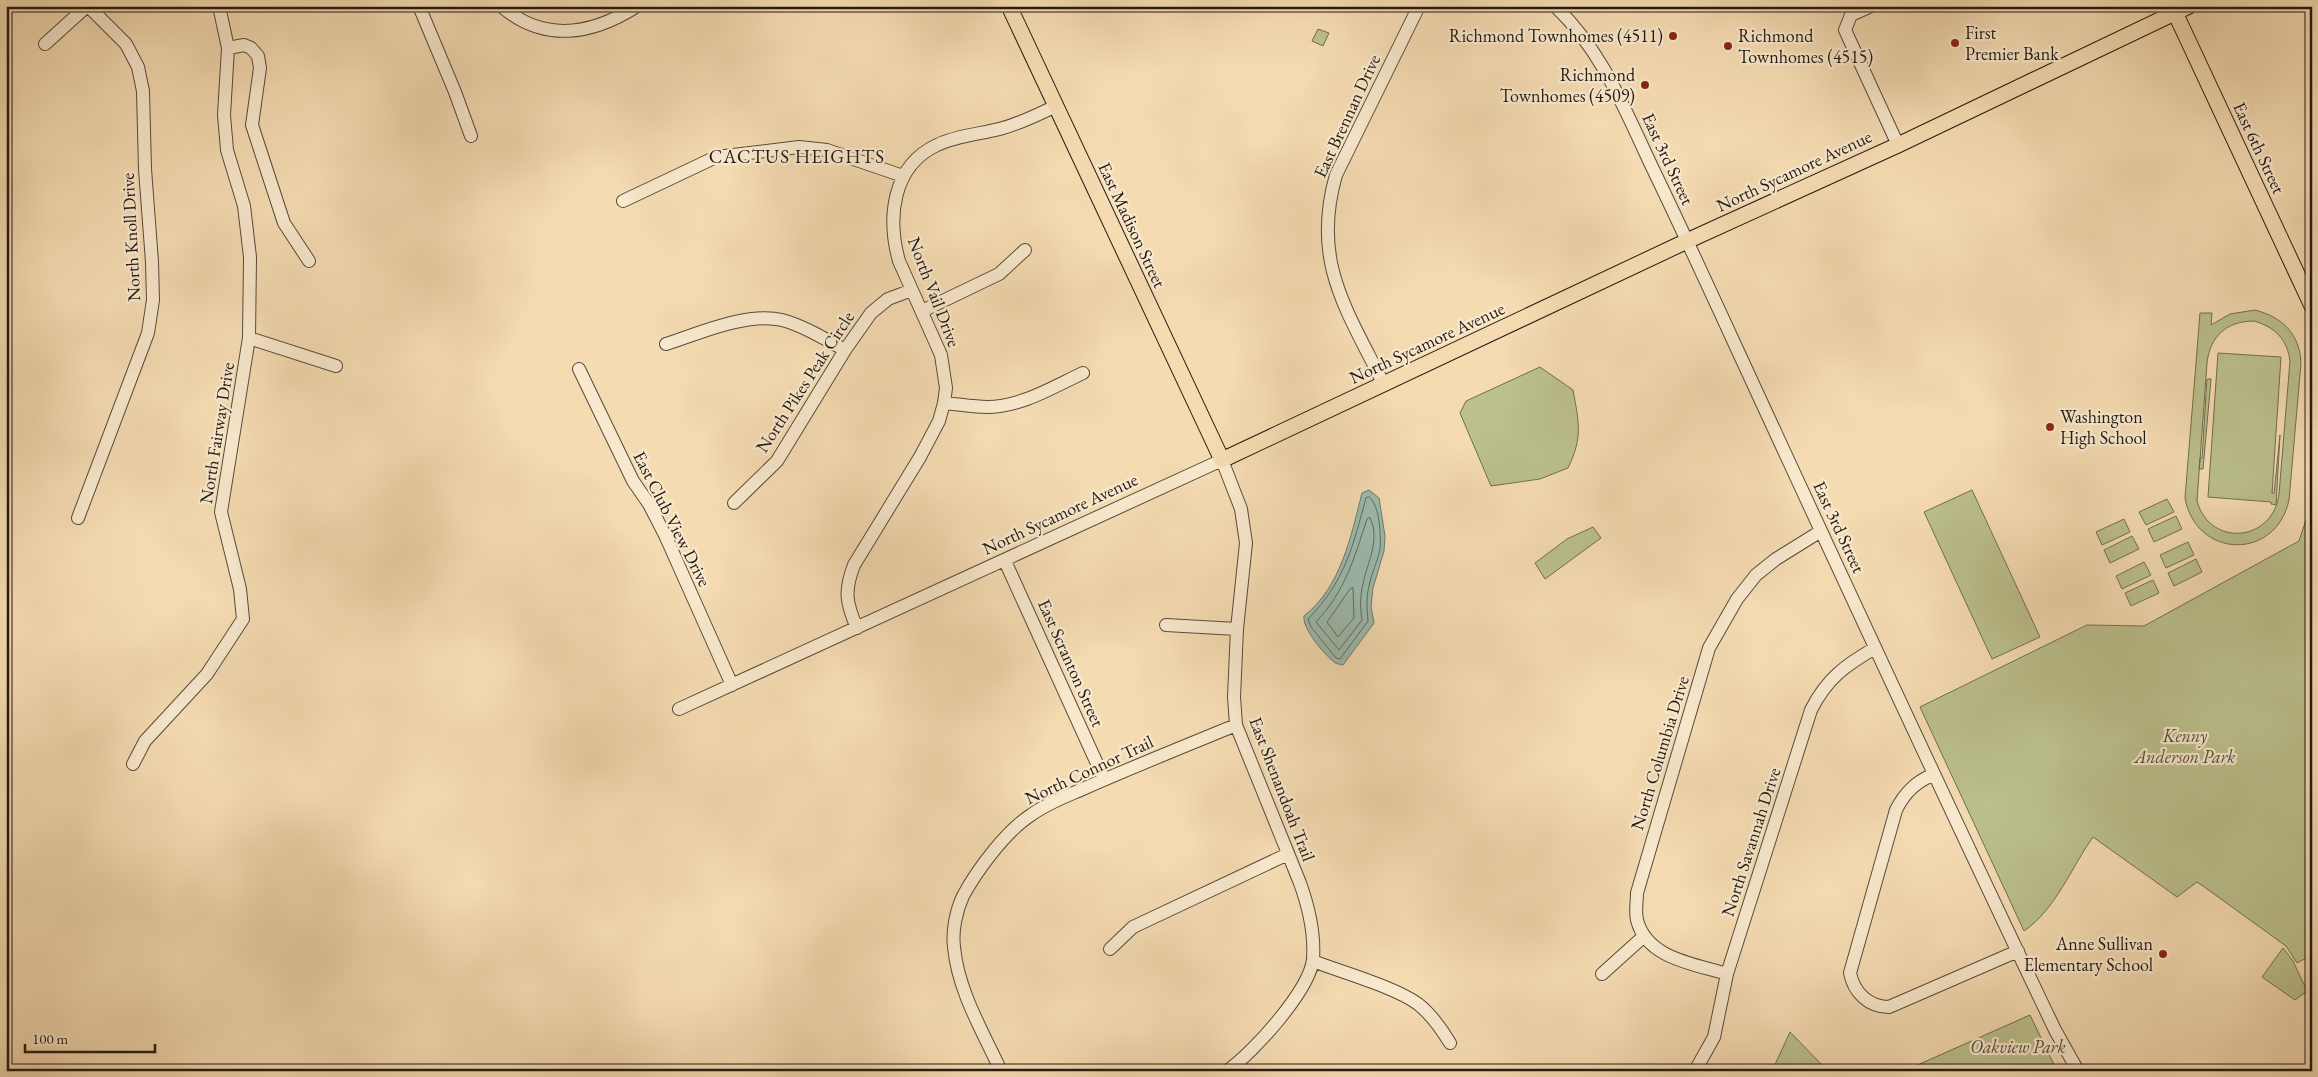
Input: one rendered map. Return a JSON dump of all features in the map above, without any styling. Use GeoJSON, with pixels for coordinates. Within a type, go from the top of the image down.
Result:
{"type":"FeatureCollection","features":[{"type":"Feature","properties":{"kind":"main road","name":"East Madison Street"},"geometry":{"type":"LineString","coordinates":[[1009,6],[1222,460]]}},
{"type":"Feature","properties":{"kind":"main road","name":"North Sycamore Avenue"},"geometry":{"type":"LineString","coordinates":[[1222,460],[1688,241],[1898,145],[2173,10],[2189,6]]}},
{"type":"Feature","properties":{"kind":"main road","name":"East 6th Street"},"geometry":{"type":"LineString","coordinates":[[2173,10],[2312,306]]}},
{"type":"Feature","properties":{"kind":"street"},"geometry":{"type":"LineString","coordinates":[[46,44],[87,6]]}},
{"type":"Feature","properties":{"kind":"street","name":"North Knoll Drive"},"geometry":{"type":"LineString","coordinates":[[78,518],[148,333],[153,300],[145,169],[143,91],[138,67],[126,44],[112,28],[87,6]]}},
{"type":"Feature","properties":{"kind":"street","name":"North Fairway Drive"},"geometry":{"type":"LineString","coordinates":[[133,764],[145,741],[207,674],[243,619],[240,588],[221,512],[249,338],[249,237],[244,206],[227,150],[224,129],[228,48],[219,6]]}},
{"type":"Feature","properties":{"kind":"street"},"geometry":{"type":"LineString","coordinates":[[419,6],[471,136]]}},
{"type":"Feature","properties":{"kind":"street"},"geometry":{"type":"LineString","coordinates":[[501,6],[524,21],[554,32],[594,27],[637,6]]}},
{"type":"Feature","properties":{"kind":"street","name":"East Brennan Drive"},"geometry":{"type":"LineString","coordinates":[[1384,385],[1336,287],[1330,264],[1327,228],[1330,199],[1336,175],[1419,6]]}},
{"type":"Feature","properties":{"kind":"street","name":"East 3rd Street"},"geometry":{"type":"LineString","coordinates":[[1555,6],[1575,26],[1610,79],[1688,241],[1934,774],[2055,1030],[2078,1071]]}},
{"type":"Feature","properties":{"kind":"street"},"geometry":{"type":"LineString","coordinates":[[1871,6],[1851,15],[1845,30],[1898,145]]}},
{"type":"Feature","properties":{"kind":"street"},"geometry":{"type":"LineString","coordinates":[[228,48],[244,45],[251,48],[258,56],[260,68],[252,125],[284,223],[309,261]]}},
{"type":"Feature","properties":{"kind":"street","name":"North Vail Drive"},"geometry":{"type":"LineString","coordinates":[[857,628],[846,597],[848,581],[854,565],[928,442],[944,403],[946,388],[941,355],[899,261],[893,232],[894,202],[903,176],[926,151],[938,144],[1005,128],[1056,106]]}},
{"type":"Feature","properties":{"kind":"street"},"geometry":{"type":"LineString","coordinates":[[623,201],[716,157],[800,147],[834,152],[903,176]]}},
{"type":"Feature","properties":{"kind":"street"},"geometry":{"type":"LineString","coordinates":[[922,311],[999,274],[1025,250]]}},
{"type":"Feature","properties":{"kind":"street","name":"North Pikes Peak Circle"},"geometry":{"type":"LineString","coordinates":[[734,503],[777,461],[870,313],[888,299],[912,290]]}},
{"type":"Feature","properties":{"kind":"street"},"geometry":{"type":"LineString","coordinates":[[666,344],[743,320],[762,318],[781,320],[797,325],[845,350]]}},
{"type":"Feature","properties":{"kind":"street"},"geometry":{"type":"LineString","coordinates":[[249,338],[336,366]]}},
{"type":"Feature","properties":{"kind":"street","name":"East Club View Drive"},"geometry":{"type":"LineString","coordinates":[[579,370],[633,481],[649,504],[665,535],[732,685]]}},
{"type":"Feature","properties":{"kind":"street"},"geometry":{"type":"LineString","coordinates":[[944,403],[987,407],[1005,406],[1083,373]]}},
{"type":"Feature","properties":{"kind":"street","name":"North Sycamore Avenue"},"geometry":{"type":"LineString","coordinates":[[679,709],[1222,460]]}},
{"type":"Feature","properties":{"kind":"street","name":"East Shenandoah Trail"},"geometry":{"type":"LineString","coordinates":[[1222,460],[1241,509],[1246,543],[1237,629],[1234,697],[1236,725],[1308,907],[1313,932],[1313,961],[1300,990],[1252,1051],[1227,1071]]}},
{"type":"Feature","properties":{"kind":"street","name":"North Columbia Drive"},"geometry":{"type":"LineString","coordinates":[[1643,937],[1636,919],[1637,893],[1709,648],[1738,599],[1756,575],[1776,559],[1821,531]]}},
{"type":"Feature","properties":{"kind":"street","name":"East Scranton Street"},"geometry":{"type":"LineString","coordinates":[[1005,561],[1104,779]]}},
{"type":"Feature","properties":{"kind":"street"},"geometry":{"type":"LineString","coordinates":[[1166,625],[1237,629]]}},
{"type":"Feature","properties":{"kind":"street","name":"North Savannah Drive"},"geometry":{"type":"LineString","coordinates":[[1695,1071],[1714,1037],[1727,974],[1811,710],[1820,692],[1833,677],[1850,662],[1875,648]]}},
{"type":"Feature","properties":{"kind":"street","name":"North Connor Trail"},"geometry":{"type":"LineString","coordinates":[[1001,1071],[971,1008],[960,976],[954,947],[954,923],[963,897],[989,859],[1018,824],[1040,809],[1104,779],[1236,725]]}},
{"type":"Feature","properties":{"kind":"street"},"geometry":{"type":"LineString","coordinates":[[1934,774],[1914,785],[1902,797],[1896,810],[1850,974],[1855,989],[1866,1000],[1882,1007],[1889,1007],[2018,951]]}},
{"type":"Feature","properties":{"kind":"street"},"geometry":{"type":"LineString","coordinates":[[1110,949],[1133,927],[1288,854]]}},
{"type":"Feature","properties":{"kind":"street"},"geometry":{"type":"LineString","coordinates":[[1602,974],[1643,937],[1658,951],[1727,974]]}},
{"type":"Feature","properties":{"kind":"street"},"geometry":{"type":"LineString","coordinates":[[1313,961],[1392,991],[1417,1003],[1441,1026],[1450,1043]]}},
{"type":"Feature","properties":{"kind":"green space"},"geometry":{"type":"Polygon","coordinates":[[[1318,29],[1329,33],[1323,46],[1312,41],[1318,29]]]}},
{"type":"Feature","properties":{"kind":"green space"},"geometry":{"type":"Polygon","coordinates":[[[2255,310],[2281,322],[2288,328],[2297,343],[2301,363],[2289,500],[2281,520],[2269,534],[2253,542],[2236,545],[2219,542],[2204,533],[2192,518],[2185,498],[2200,313],[2212,313],[2211,325],[2230,314],[2255,310]],[[2254,321],[2228,327],[2216,338],[2209,353],[2207,363],[2197,501],[2204,516],[2214,526],[2227,532],[2241,533],[2254,530],[2265,522],[2274,510],[2279,494],[2290,361],[2283,340],[2274,330],[2254,321]]]}},
{"type":"Feature","properties":{"kind":"green space"},"geometry":{"type":"Polygon","coordinates":[[[2218,353],[2281,357],[2272,493],[2274,493],[2280,435],[2276,505],[2271,504],[2271,502],[2208,497],[2218,353]]]}},
{"type":"Feature","properties":{"kind":"green space"},"geometry":{"type":"Polygon","coordinates":[[[1540,367],[1573,390],[1577,412],[1578,438],[1573,457],[1568,468],[1540,479],[1491,486],[1460,413],[1466,401],[1540,367]]]}},
{"type":"Feature","properties":{"kind":"green space"},"geometry":{"type":"Polygon","coordinates":[[[2207,379],[2211,379],[2203,469],[2199,469],[2200,458],[2202,458],[2207,379]]]}},
{"type":"Feature","properties":{"kind":"green space"},"geometry":{"type":"Polygon","coordinates":[[[1972,490],[2040,637],[1992,659],[1924,512],[1972,490]]]}},
{"type":"Feature","properties":{"kind":"green space"},"geometry":{"type":"Polygon","coordinates":[[[2167,499],[2174,512],[2146,525],[2139,512],[2167,499]]]}},
{"type":"Feature","properties":{"kind":"green space","name":"Kenny Anderson Park"},"geometry":{"type":"Polygon","coordinates":[[[2312,502],[2312,955],[2297,963],[2286,946],[2197,882],[2177,897],[2093,837],[2054,900],[2035,922],[2024,931],[1920,707],[2087,625],[2144,626],[2299,541],[2312,502]]]}},
{"type":"Feature","properties":{"kind":"green space"},"geometry":{"type":"Polygon","coordinates":[[[2176,516],[2182,529],[2154,542],[2148,529],[2176,516]]]}},
{"type":"Feature","properties":{"kind":"green space"},"geometry":{"type":"Polygon","coordinates":[[[2124,519],[2130,532],[2102,545],[2096,532],[2124,519]]]}},
{"type":"Feature","properties":{"kind":"green space"},"geometry":{"type":"Polygon","coordinates":[[[1593,527],[1601,538],[1545,579],[1535,563],[1567,539],[1593,527]]]}},
{"type":"Feature","properties":{"kind":"green space"},"geometry":{"type":"Polygon","coordinates":[[[2132,536],[2139,549],[2110,563],[2104,550],[2132,536]]]}},
{"type":"Feature","properties":{"kind":"green space"},"geometry":{"type":"Polygon","coordinates":[[[2188,542],[2194,555],[2166,568],[2160,555],[2188,542]]]}},
{"type":"Feature","properties":{"kind":"green space"},"geometry":{"type":"Polygon","coordinates":[[[2196,559],[2202,572],[2174,586],[2168,573],[2196,559]]]}},
{"type":"Feature","properties":{"kind":"green space"},"geometry":{"type":"Polygon","coordinates":[[[2144,562],[2151,575],[2122,589],[2116,576],[2144,562]]]}},
{"type":"Feature","properties":{"kind":"green space"},"geometry":{"type":"Polygon","coordinates":[[[2153,580],[2159,593],[2131,606],[2125,593],[2153,580]]]}},
{"type":"Feature","properties":{"kind":"green space"},"geometry":{"type":"Polygon","coordinates":[[[2283,948],[2293,961],[2307,991],[2295,1000],[2262,977],[2283,948]]]}},
{"type":"Feature","properties":{"kind":"green space","name":"Oakview Park"},"geometry":{"type":"Polygon","coordinates":[[[2030,1015],[2057,1071],[1904,1071],[2030,1015]]]}},
{"type":"Feature","properties":{"kind":"green space"},"geometry":{"type":"Polygon","coordinates":[[[1790,1032],[1826,1069],[1833,1071],[1772,1071],[1790,1032]]]}},
{"type":"Feature","properties":{"kind":"water"},"geometry":{"type":"Polygon","coordinates":[[[1369,490],[1379,498],[1385,536],[1384,551],[1373,588],[1371,607],[1374,623],[1343,665],[1334,662],[1319,646],[1306,627],[1304,616],[1317,604],[1336,576],[1349,543],[1362,493],[1369,490]]]}},
{"type":"Feature","properties":{"kind":"place","name":"Richmond Townhomes (4511)"},"geometry":{"type":"Point","coordinates":[1673,36]}},
{"type":"Feature","properties":{"kind":"place","name":"First Premier Bank"},"geometry":{"type":"Point","coordinates":[1955,43]}},
{"type":"Feature","properties":{"kind":"place","name":"Richmond Townhomes (4515)"},"geometry":{"type":"Point","coordinates":[1728,46]}},
{"type":"Feature","properties":{"kind":"place","name":"Richmond Townhomes (4509)"},"geometry":{"type":"Point","coordinates":[1645,85]}},
{"type":"Feature","properties":{"kind":"place","name":"Washington High School"},"geometry":{"type":"Point","coordinates":[2050,427]}},
{"type":"Feature","properties":{"kind":"place","name":"Anne Sullivan Elementary School"},"geometry":{"type":"Point","coordinates":[2163,954]}},
{"type":"Feature","properties":{"kind":"district","name":"CACTUS HEIGHTS"},"geometry":{"type":"Point","coordinates":[797,156]}}]}
